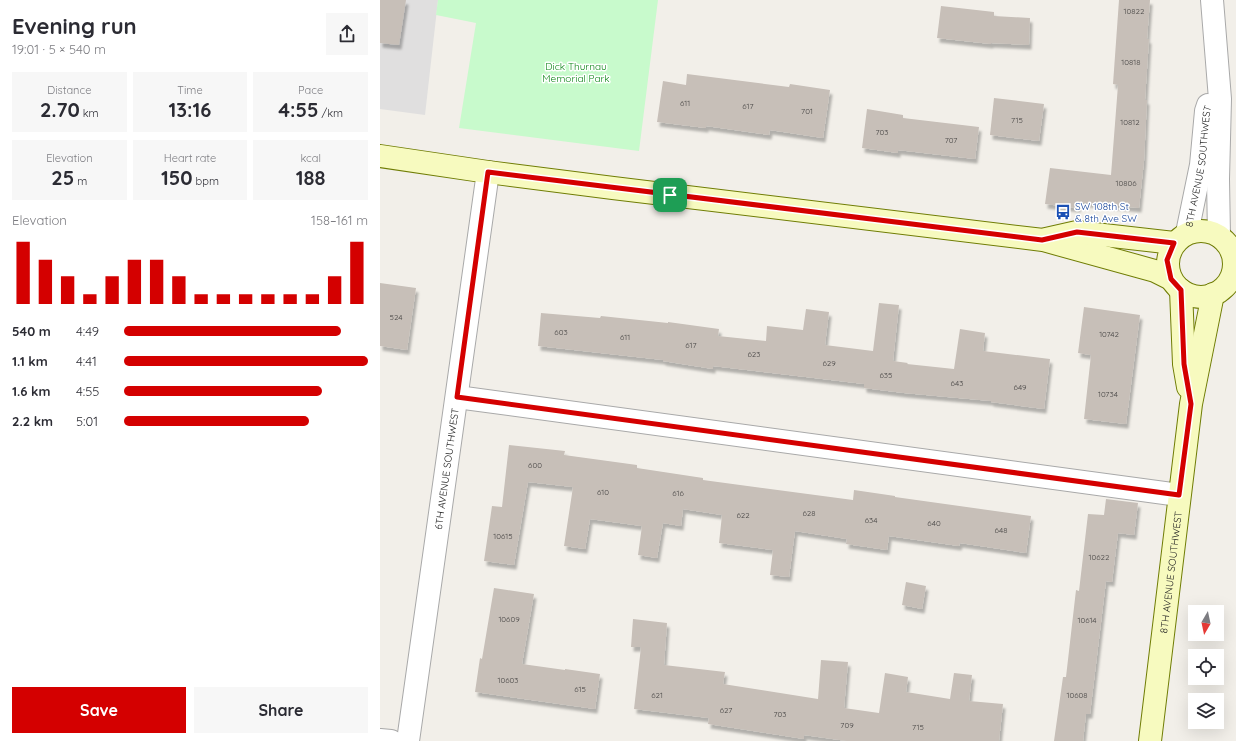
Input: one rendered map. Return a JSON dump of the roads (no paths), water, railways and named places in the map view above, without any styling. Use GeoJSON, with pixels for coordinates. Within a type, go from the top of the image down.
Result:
{"type":"FeatureCollection","features":[{"type":"Feature","properties":{"kind":"street","name":"8TH AVENUE SOUTHWEST"},"geometry":{"type":"LineString","coordinates":[[1150,741],[1191,404],[1213,294],[1222,290],[1233,281],[1234,264],[1228,244],[1218,179],[1220,99],[1212,0]]}},
{"type":"Feature","properties":{"kind":"street","name":"8TH AVENUE SOUTHWEST"},"geometry":{"type":"LineString","coordinates":[[1191,404],[1184,364],[1176,285],[1167,260],[1181,238],[1201,165],[1206,111],[1218,75]]}},
{"type":"Feature","properties":{"kind":"street"},"geometry":{"type":"LineString","coordinates":[[380,156],[488,172],[1042,240],[1154,271],[1196,297],[1213,294]]}},
{"type":"Feature","properties":{"kind":"street","name":"6TH AVENUE SOUTHWEST"},"geometry":{"type":"LineString","coordinates":[[408,741],[488,172]]}},
{"type":"Feature","properties":{"kind":"street","name":"8TH AVENUE SOUTHWEST"},"geometry":{"type":"LineString","coordinates":[[1181,238],[1203,230],[1228,244]]}},
{"type":"Feature","properties":{"kind":"street"},"geometry":{"type":"LineString","coordinates":[[1042,240],[1077,232],[1181,238]]}},
{"type":"Feature","properties":{"kind":"street"},"geometry":{"type":"LineString","coordinates":[[457,397],[1179,495]]}},
{"type":"Feature","properties":{"kind":"street"},"geometry":{"type":"LineString","coordinates":[[380,740],[391,741]]}},
{"type":"Feature","properties":{"kind":"place","name":"SW 108th St & 8th Ave SW"},"geometry":{"type":"Point","coordinates":[1063,212]}},
{"type":"Feature","properties":{"kind":"park label","name":"Dick Thurnau Memorial Park"},"geometry":{"type":"Point","coordinates":[576,72]}}]}
